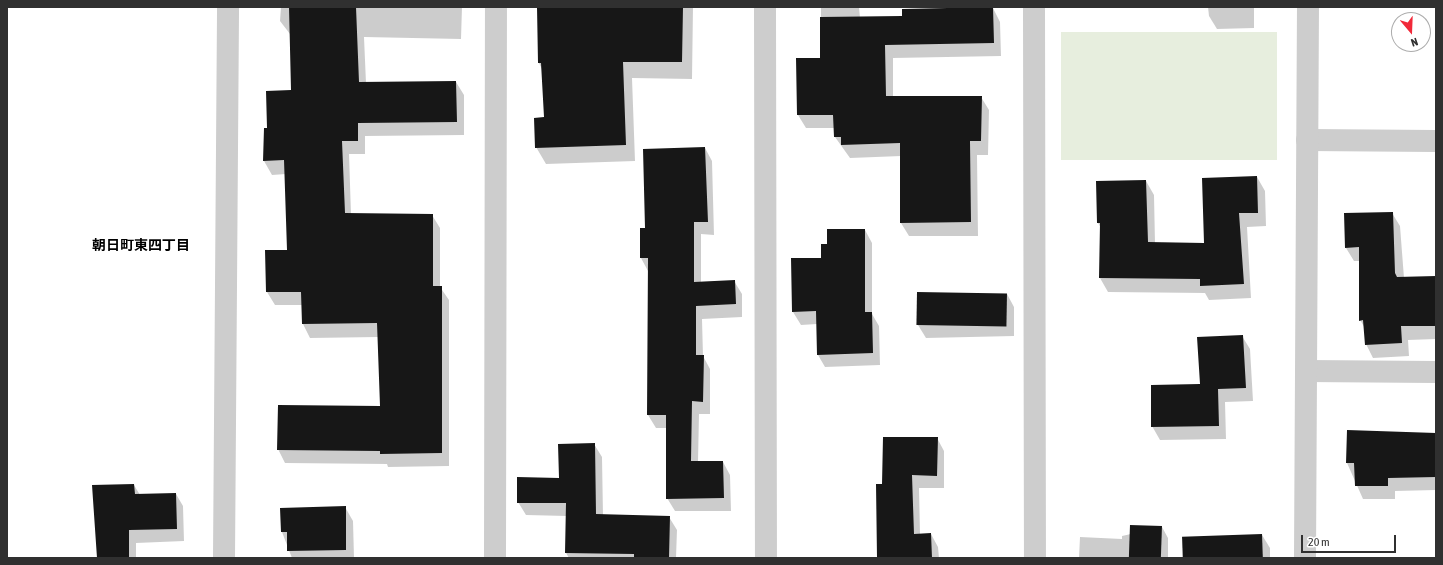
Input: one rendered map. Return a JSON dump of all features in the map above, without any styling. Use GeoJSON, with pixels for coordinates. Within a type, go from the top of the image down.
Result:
{"type":"FeatureCollection","features":[{"type":"Feature","properties":{"kind":"street"},"geometry":{"type":"LineString","coordinates":[[224,558],[228,7]]}},
{"type":"Feature","properties":{"kind":"street"},"geometry":{"type":"LineString","coordinates":[[495,558],[496,7]]}},
{"type":"Feature","properties":{"kind":"street"},"geometry":{"type":"LineString","coordinates":[[765,7],[766,558]]}},
{"type":"Feature","properties":{"kind":"street"},"geometry":{"type":"LineString","coordinates":[[1034,7],[1035,558]]}},
{"type":"Feature","properties":{"kind":"street"},"geometry":{"type":"LineString","coordinates":[[1305,558],[1308,7]]}},
{"type":"Feature","properties":{"kind":"street"},"geometry":{"type":"LineString","coordinates":[[1307,140],[1436,140]]}},
{"type":"Feature","properties":{"kind":"street"},"geometry":{"type":"LineString","coordinates":[[1306,372],[1436,372]]}},
{"type":"Feature","properties":{"kind":"green space"},"geometry":{"type":"Polygon","coordinates":[[[1061,32],[1277,32],[1277,160],[1061,160],[1061,32]]]}},
{"type":"Feature","properties":{"kind":"building"},"geometry":{"type":"Polygon","coordinates":[[[289,7],[356,7],[359,82],[456,81],[457,122],[358,123],[358,141],[342,141],[345,213],[433,214],[433,286],[442,286],[442,453],[380,454],[380,451],[277,450],[278,405],[380,406],[377,323],[302,324],[301,292],[266,292],[265,250],[287,250],[284,160],[263,161],[264,128],[267,128],[266,91],[291,90],[289,7]]]}},
{"type":"Feature","properties":{"kind":"building"},"geometry":{"type":"Polygon","coordinates":[[[537,7],[683,7],[682,62],[623,62],[626,145],[535,148],[534,118],[544,117],[541,63],[538,63],[537,7]]]}},
{"type":"Feature","properties":{"kind":"building"},"geometry":{"type":"Polygon","coordinates":[[[993,7],[994,43],[885,45],[886,96],[982,96],[981,141],[970,141],[971,222],[900,223],[900,143],[841,145],[841,137],[834,137],[833,115],[797,115],[796,58],[820,58],[820,17],[902,16],[902,9],[993,7]]]}},
{"type":"Feature","properties":{"kind":"building"},"geometry":{"type":"Polygon","coordinates":[[[705,147],[708,222],[694,222],[694,282],[735,280],[736,304],[696,306],[696,355],[704,355],[703,402],[692,401],[691,461],[723,461],[724,498],[666,499],[666,415],[647,415],[648,258],[640,258],[640,228],[645,228],[643,149],[705,147]]]}},
{"type":"Feature","properties":{"kind":"building"},"geometry":{"type":"Polygon","coordinates":[[[1257,176],[1258,213],[1239,213],[1244,284],[1200,286],[1200,279],[1099,278],[1100,223],[1097,223],[1096,181],[1146,180],[1148,242],[1204,243],[1202,178],[1257,176]]]}},
{"type":"Feature","properties":{"kind":"building"},"geometry":{"type":"Polygon","coordinates":[[[1393,212],[1395,273],[1397,277],[1436,276],[1436,326],[1401,326],[1402,343],[1365,345],[1363,320],[1359,321],[1359,247],[1345,248],[1344,213],[1393,212]]]}},
{"type":"Feature","properties":{"kind":"building"},"geometry":{"type":"Polygon","coordinates":[[[827,229],[865,229],[865,312],[872,312],[873,353],[817,355],[816,311],[792,312],[791,258],[821,258],[821,244],[827,244],[827,229]]]}},
{"type":"Feature","properties":{"kind":"building"},"geometry":{"type":"Polygon","coordinates":[[[917,292],[1007,294],[1006,327],[916,325],[917,292]]]}},
{"type":"Feature","properties":{"kind":"building"},"geometry":{"type":"Polygon","coordinates":[[[1243,335],[1246,388],[1218,389],[1219,426],[1151,427],[1151,385],[1200,384],[1197,337],[1243,335]]]}},
{"type":"Feature","properties":{"kind":"building"},"geometry":{"type":"Polygon","coordinates":[[[1347,430],[1436,433],[1436,477],[1388,478],[1388,486],[1355,486],[1354,463],[1346,463],[1347,430]]]}},
{"type":"Feature","properties":{"kind":"building"},"geometry":{"type":"Polygon","coordinates":[[[883,437],[938,437],[937,476],[912,475],[914,534],[931,533],[932,558],[877,558],[876,484],[882,484],[883,437]]]}},
{"type":"Feature","properties":{"kind":"building"},"geometry":{"type":"Polygon","coordinates":[[[595,443],[596,514],[670,516],[669,558],[634,558],[634,554],[565,553],[566,503],[517,503],[517,477],[559,478],[558,444],[595,443]]]}},
{"type":"Feature","properties":{"kind":"building"},"geometry":{"type":"Polygon","coordinates":[[[134,484],[135,494],[176,493],[177,529],[129,530],[129,558],[97,558],[92,485],[134,484]]]}},
{"type":"Feature","properties":{"kind":"building"},"geometry":{"type":"Polygon","coordinates":[[[346,506],[346,550],[287,551],[287,532],[281,532],[280,508],[346,506]]]}},
{"type":"Feature","properties":{"kind":"building"},"geometry":{"type":"Polygon","coordinates":[[[1130,525],[1162,526],[1161,558],[1129,557],[1130,525]]]}},
{"type":"Feature","properties":{"kind":"building"},"geometry":{"type":"Polygon","coordinates":[[[1262,534],[1263,558],[1183,558],[1182,537],[1262,534]]]}},
{"type":"Feature","properties":{"kind":"district","name":"朝日町東四丁目"},"geometry":{"type":"Point","coordinates":[141,245]}}]}
